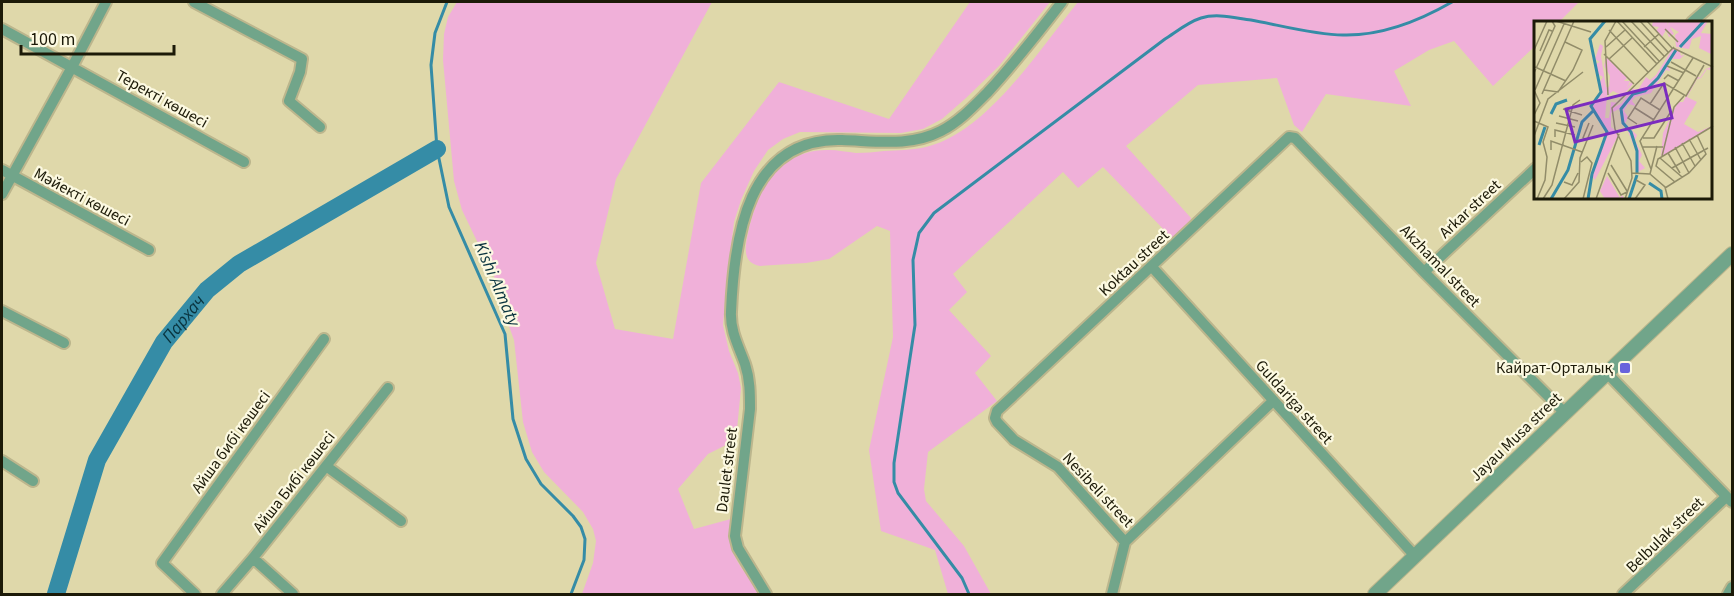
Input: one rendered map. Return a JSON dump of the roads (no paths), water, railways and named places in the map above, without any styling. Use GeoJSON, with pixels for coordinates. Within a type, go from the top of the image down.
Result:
{"type":"FeatureCollection","features":[{"type":"Feature","properties":{"kind":"street"},"geometry":{"type":"LineString","coordinates":[[2,194],[7,173],[72,67],[106,2]]}},
{"type":"Feature","properties":{"kind":"street"},"geometry":{"type":"LineString","coordinates":[[194,2],[302,59],[300,72],[289,101],[320,128]]}},
{"type":"Feature","properties":{"kind":"street","name":"Daulet street"},"geometry":{"type":"LineString","coordinates":[[766,594],[738,548],[735,536],[750,409],[748,378],[736,342],[731,315],[739,238],[753,194],[762,176],[786,153],[816,141],[909,141],[941,131],[962,117],[1005,74],[1062,2]]}},
{"type":"Feature","properties":{"kind":"street"},"geometry":{"type":"LineString","coordinates":[[1693,21],[1715,2]]}},
{"type":"Feature","properties":{"kind":"street","name":"Теректі көшесі"},"geometry":{"type":"LineString","coordinates":[[2,29],[244,162]]}},
{"type":"Feature","properties":{"kind":"street","name":"Koktau street"},"geometry":{"type":"LineString","coordinates":[[995,415],[1000,407],[1289,137],[1295,138]]}},
{"type":"Feature","properties":{"kind":"street","name":"Akzhamal street"},"geometry":{"type":"LineString","coordinates":[[1295,138],[1424,272],[1565,413]]}},
{"type":"Feature","properties":{"kind":"street","name":"Arkar street"},"geometry":{"type":"LineString","coordinates":[[1424,272],[1534,170]]}},
{"type":"Feature","properties":{"kind":"street","name":"Мәйекті көшесі"},"geometry":{"type":"LineString","coordinates":[[7,173],[149,250]]}},
{"type":"Feature","properties":{"kind":"street","name":"Jayau Musa street"},"geometry":{"type":"LineString","coordinates":[[1375,594],[1732,254]]}},
{"type":"Feature","properties":{"kind":"street","name":"Guldariga street"},"geometry":{"type":"LineString","coordinates":[[1152,267],[1415,556]]}},
{"type":"Feature","properties":{"kind":"street"},"geometry":{"type":"LineString","coordinates":[[2,311],[64,343]]}},
{"type":"Feature","properties":{"kind":"street","name":"Айша бибі көшесі"},"geometry":{"type":"LineString","coordinates":[[195,594],[162,563],[324,339]]}},
{"type":"Feature","properties":{"kind":"street"},"geometry":{"type":"LineString","coordinates":[[1607,373],[1729,499]]}},
{"type":"Feature","properties":{"kind":"street","name":"Айша Бибі көшесі"},"geometry":{"type":"LineString","coordinates":[[222,594],[388,388]]}},
{"type":"Feature","properties":{"kind":"street"},"geometry":{"type":"LineString","coordinates":[[1112,594],[1125,542],[1273,401]]}},
{"type":"Feature","properties":{"kind":"street","name":"Nesibeli street"},"geometry":{"type":"LineString","coordinates":[[995,415],[997,422],[1014,440],[1050,461],[1065,473],[1125,542]]}},
{"type":"Feature","properties":{"kind":"street"},"geometry":{"type":"LineString","coordinates":[[2,461],[33,481]]}},
{"type":"Feature","properties":{"kind":"street"},"geometry":{"type":"LineString","coordinates":[[326,466],[401,521]]}},
{"type":"Feature","properties":{"kind":"street","name":"Belbulak street"},"geometry":{"type":"LineString","coordinates":[[1623,594],[1729,499]]}},
{"type":"Feature","properties":{"kind":"street"},"geometry":{"type":"LineString","coordinates":[[253,558],[293,594]]}},
{"type":"Feature","properties":{"kind":"street"},"geometry":{"type":"LineString","coordinates":[[1728,594],[1732,587]]}},
{"type":"Feature","properties":{"kind":"waterway","name":"Kіshі Almaty"},"geometry":{"type":"LineString","coordinates":[[447,2],[435,33],[431,65],[437,149],[449,207],[505,334],[513,419],[526,459],[541,484],[573,516],[581,527],[585,539],[584,560],[571,594]]}},
{"type":"Feature","properties":{"kind":"waterway"},"geometry":{"type":"LineString","coordinates":[[969,594],[962,578],[898,493],[894,482],[894,463],[915,325],[913,260],[919,233],[934,213],[1165,39],[1196,20],[1226,16],[1321,33],[1357,35],[1399,26],[1452,2]]}},
{"type":"Feature","properties":{"kind":"waterway","name":"Пархач"},"geometry":{"type":"LineString","coordinates":[[56,594],[97,460],[164,342],[207,290],[239,264],[437,149]]}},
{"type":"Feature","properties":{"kind":"place","name":"Кайрат-Орталық"},"geometry":{"type":"Point","coordinates":[1625,368]}}]}
